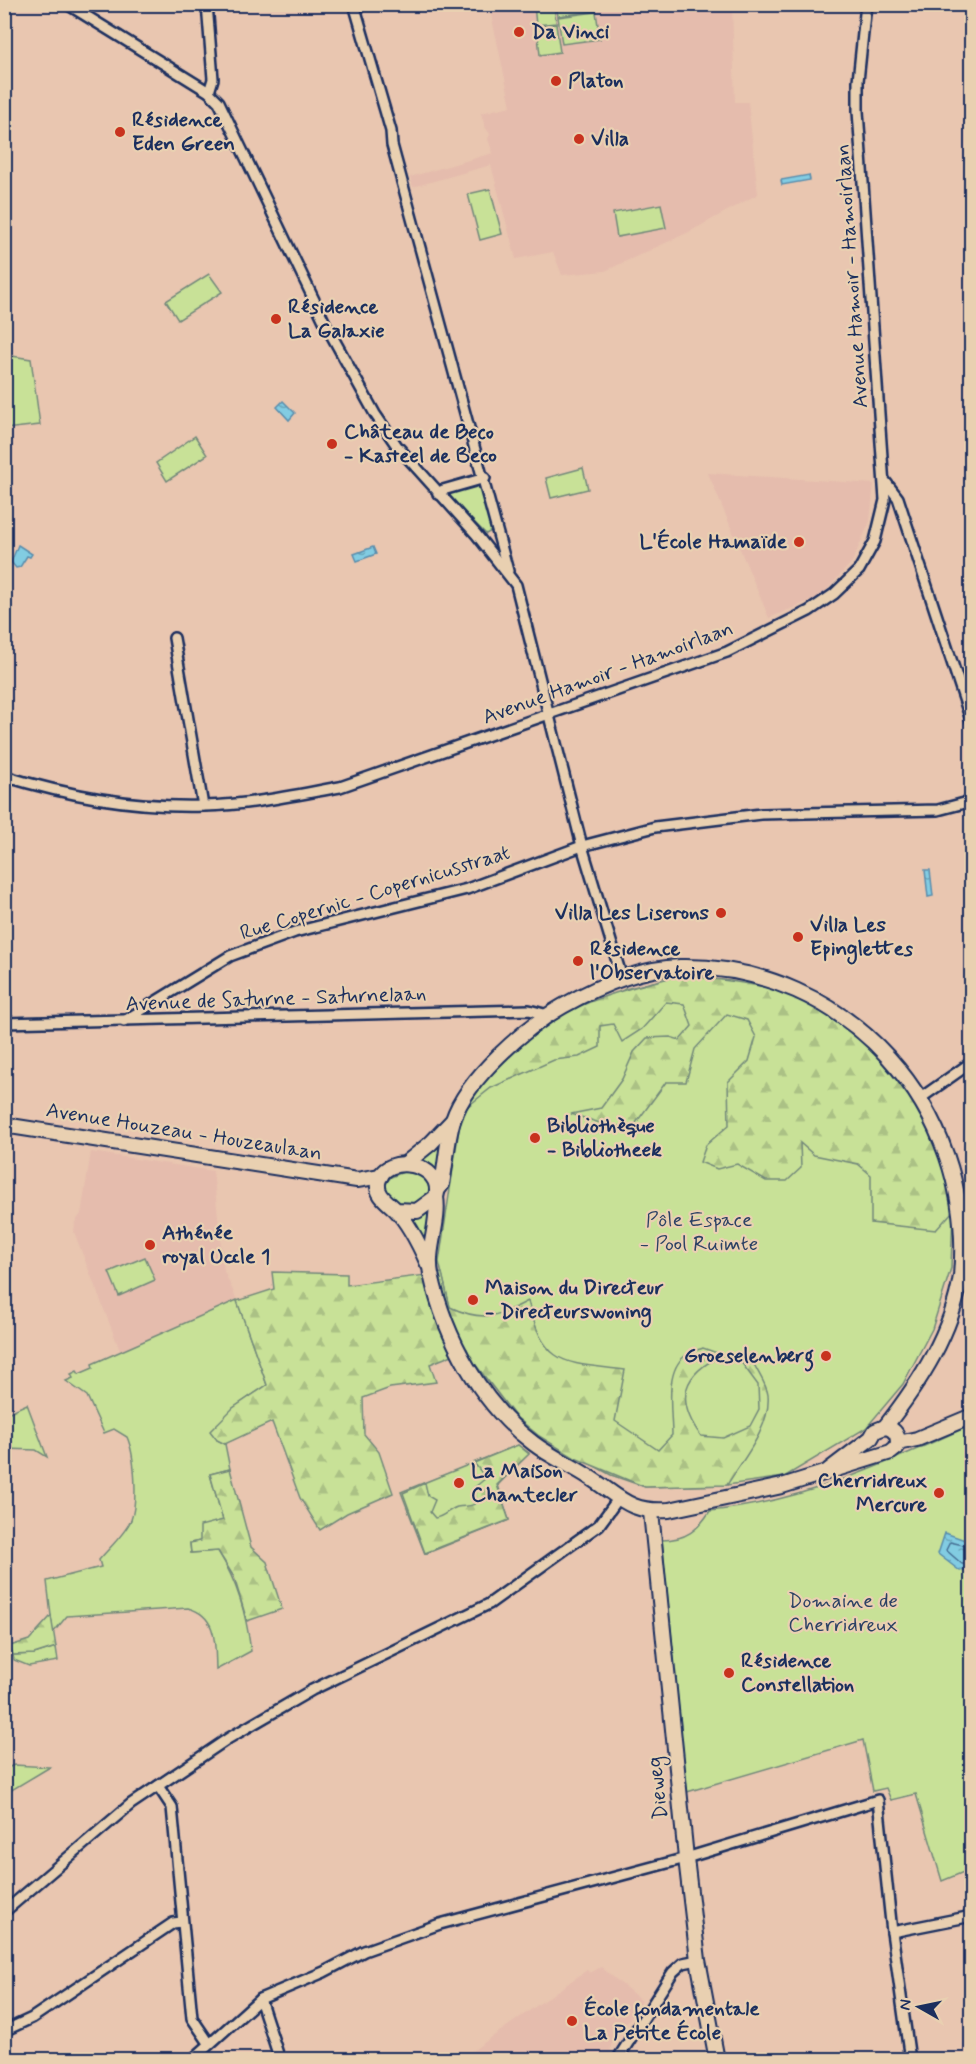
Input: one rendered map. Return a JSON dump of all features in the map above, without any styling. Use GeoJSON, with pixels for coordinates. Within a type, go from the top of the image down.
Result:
{"type":"FeatureCollection","features":[{"type":"Feature","properties":{"kind":"street"},"geometry":{"type":"LineString","coordinates":[[67,4],[209,93],[219,102],[327,327],[375,414],[397,446],[509,573],[516,585],[582,846],[622,978]]}},
{"type":"Feature","properties":{"kind":"street"},"geometry":{"type":"LineString","coordinates":[[207,4],[213,80],[209,93]]}},
{"type":"Feature","properties":{"kind":"street"},"geometry":{"type":"LineString","coordinates":[[354,4],[391,131],[392,146],[485,478],[497,539],[509,573]]}},
{"type":"Feature","properties":{"kind":"street","name":"Avenue Hamoir - Hamoirlaan"},"geometry":{"type":"LineString","coordinates":[[4,776],[51,790],[97,799],[150,805],[203,806],[279,798],[340,787],[727,652],[809,611],[834,594],[859,570],[875,541],[885,501],[858,111],[858,81],[866,4]]}},
{"type":"Feature","properties":{"kind":"street"},"geometry":{"type":"LineString","coordinates":[[438,494],[443,490],[485,478]]}},
{"type":"Feature","properties":{"kind":"street"},"geometry":{"type":"LineString","coordinates":[[885,481],[893,488],[898,498],[972,723]]}},
{"type":"Feature","properties":{"kind":"street"},"geometry":{"type":"LineString","coordinates":[[478,537],[497,539]]}},
{"type":"Feature","properties":{"kind":"street"},"geometry":{"type":"LineString","coordinates":[[174,638],[203,806]]}},
{"type":"Feature","properties":{"kind":"street","name":"Rue Copernic - Copernicusstraat"},"geometry":{"type":"LineString","coordinates":[[124,1021],[230,956],[295,932],[467,889],[582,846],[655,827],[761,814],[938,810],[972,801]]}},
{"type":"Feature","properties":{"kind":"street"},"geometry":{"type":"LineString","coordinates":[[405,1164],[432,1143],[453,1120],[485,1071],[510,1044],[548,1015],[582,995],[622,978],[679,967],[709,969],[767,980],[800,992],[853,1019],[869,1031],[908,1072],[925,1095],[940,1124],[957,1174],[964,1236],[961,1276],[942,1339],[930,1362],[885,1427],[875,1431],[871,1438],[829,1470]]}},
{"type":"Feature","properties":{"kind":"street","name":"Avenue de Saturne - Saturnelaan"},"geometry":{"type":"LineString","coordinates":[[4,1023],[529,1010],[548,1015]]}},
{"type":"Feature","properties":{"kind":"street"},"geometry":{"type":"LineString","coordinates":[[925,1095],[972,1062]]}},
{"type":"Feature","properties":{"kind":"street"},"geometry":{"type":"LineString","coordinates":[[397,1210],[417,1211],[436,1194],[442,1184],[453,1120]]}},
{"type":"Feature","properties":{"kind":"street","name":"Avenue Houzeau - Houzeaulaan"},"geometry":{"type":"LineString","coordinates":[[4,1125],[380,1183]]}},
{"type":"Feature","properties":{"kind":"street"},"geometry":{"type":"LineString","coordinates":[[431,1272],[436,1194],[428,1173],[416,1165],[405,1164],[394,1167],[380,1183],[419,1245],[431,1272],[457,1349],[467,1367],[511,1423],[536,1446],[592,1478],[628,1505],[651,1512],[747,1495],[894,1450],[898,1443],[894,1431],[885,1427]]}},
{"type":"Feature","properties":{"kind":"street"},"geometry":{"type":"LineString","coordinates":[[898,1443],[917,1439],[972,1416]]}},
{"type":"Feature","properties":{"kind":"street"},"geometry":{"type":"LineString","coordinates":[[871,1438],[875,1449],[883,1453]]}},
{"type":"Feature","properties":{"kind":"street"},"geometry":{"type":"LineString","coordinates":[[4,1912],[94,1833],[229,1738],[312,1690],[489,1604],[598,1525],[618,1499]]}},
{"type":"Feature","properties":{"kind":"street","name":"Dieweg"},"geometry":{"type":"LineString","coordinates":[[651,1512],[698,1960],[717,2060]]}},
{"type":"Feature","properties":{"kind":"street"},"geometry":{"type":"LineString","coordinates":[[158,1786],[172,1807],[192,2018],[209,2043]]}},
{"type":"Feature","properties":{"kind":"street"},"geometry":{"type":"LineString","coordinates":[[192,2060],[260,1999],[324,1972],[364,1951],[440,1924],[686,1858],[878,1800],[892,1932],[910,2060]]}},
{"type":"Feature","properties":{"kind":"street"},"geometry":{"type":"LineString","coordinates":[[892,1932],[972,1916]]}},
{"type":"Feature","properties":{"kind":"street"},"geometry":{"type":"LineString","coordinates":[[4,2031],[32,2018],[173,1923],[182,1922]]}},
{"type":"Feature","properties":{"kind":"street"},"geometry":{"type":"LineString","coordinates":[[617,2060],[673,1972],[683,1964],[698,1960]]}},
{"type":"Feature","properties":{"kind":"street"},"geometry":{"type":"LineString","coordinates":[[260,1999],[280,2060]]}},
{"type":"Feature","properties":{"kind":"shaded area"},"geometry":{"type":"Polygon","coordinates":[[[489,5],[732,5],[735,102],[748,102],[758,194],[689,232],[605,271],[562,275],[553,252],[516,259],[491,165],[413,187],[410,177],[493,153],[488,139],[490,134],[485,127],[481,113],[511,106],[489,5]]]}},
{"type":"Feature","properties":{"kind":"shaded area","name":"L'École Hamaïde"},"geometry":{"type":"Polygon","coordinates":[[[708,473],[874,484],[870,521],[852,562],[821,596],[769,618],[708,473]]]}},
{"type":"Feature","properties":{"kind":"shaded area","name":"Athénée royal Uccle 1"},"geometry":{"type":"Polygon","coordinates":[[[91,1152],[213,1171],[224,1271],[237,1300],[121,1353],[74,1232],[75,1222],[81,1214],[91,1152]]]}},
{"type":"Feature","properties":{"kind":"shaded area","name":"École fondamentale La Petite École"},"geometry":{"type":"Polygon","coordinates":[[[601,1967],[642,2001],[611,2045],[610,2059],[461,2059],[587,1970],[590,1973],[601,1967]]]}},
{"type":"Feature","properties":{"kind":"green space"},"geometry":{"type":"Polygon","coordinates":[[[534,5],[554,5],[556,23],[536,25],[534,5]]]}},
{"type":"Feature","properties":{"kind":"green space"},"geometry":{"type":"Polygon","coordinates":[[[556,5],[595,5],[596,11],[558,16],[556,5]]]}},
{"type":"Feature","properties":{"kind":"green space"},"geometry":{"type":"Polygon","coordinates":[[[596,12],[600,39],[562,44],[558,17],[596,12]]]}},
{"type":"Feature","properties":{"kind":"green space"},"geometry":{"type":"Polygon","coordinates":[[[556,24],[560,52],[540,55],[537,27],[556,24]]]}},
{"type":"Feature","properties":{"kind":"green space"},"geometry":{"type":"Polygon","coordinates":[[[490,189],[502,234],[480,240],[468,194],[490,189]]]}},
{"type":"Feature","properties":{"kind":"green space"},"geometry":{"type":"Polygon","coordinates":[[[661,204],[666,228],[617,237],[613,213],[661,204]]]}},
{"type":"Feature","properties":{"kind":"green space"},"geometry":{"type":"Polygon","coordinates":[[[209,274],[222,292],[178,320],[166,301],[209,274]]]}},
{"type":"Feature","properties":{"kind":"green space"},"geometry":{"type":"Polygon","coordinates":[[[5,355],[31,359],[40,425],[5,429],[5,355]]]}},
{"type":"Feature","properties":{"kind":"green space"},"geometry":{"type":"Polygon","coordinates":[[[195,436],[207,455],[167,481],[156,463],[195,436]]]}},
{"type":"Feature","properties":{"kind":"green space"},"geometry":{"type":"Polygon","coordinates":[[[583,468],[588,489],[551,498],[546,478],[583,468]]]}},
{"type":"Feature","properties":{"kind":"green space"},"geometry":{"type":"Polygon","coordinates":[[[482,484],[493,530],[486,534],[449,497],[452,490],[482,484]]]}},
{"type":"Feature","properties":{"kind":"green space","name":"Pôle Espace - Pool Ruimte"},"geometry":{"type":"Polygon","coordinates":[[[681,975],[735,982],[953,1211],[951,1268],[932,1329],[903,1384],[866,1428],[784,1477],[727,1485],[645,1487],[611,1475],[539,1436],[515,1416],[472,1360],[450,1307],[439,1262],[459,1129],[467,1107],[492,1069],[625,989],[681,975]]]}},
{"type":"Feature","properties":{"kind":"green space"},"geometry":{"type":"Polygon","coordinates":[[[681,975],[750,984],[790,994],[826,1011],[879,1054],[894,1070],[917,1103],[939,1156],[953,1211],[936,1230],[871,1223],[871,1175],[858,1164],[814,1155],[800,1143],[801,1168],[787,1181],[766,1181],[737,1164],[717,1169],[700,1162],[706,1145],[729,1125],[728,1082],[749,1061],[756,1037],[747,1020],[727,1014],[695,1049],[686,1082],[666,1082],[633,1127],[610,1126],[571,1114],[601,1108],[622,1079],[634,1052],[647,1038],[670,1037],[680,1040],[692,1026],[684,1004],[666,1002],[642,1029],[622,1042],[613,1024],[600,1026],[600,1047],[579,1057],[554,1060],[491,1088],[467,1107],[493,1068],[535,1031],[579,1006],[627,989],[681,975]]]}},
{"type":"Feature","properties":{"kind":"green space"},"geometry":{"type":"Polygon","coordinates":[[[443,1138],[440,1182],[416,1161],[443,1138]]]}},
{"type":"Feature","properties":{"kind":"green space"},"geometry":{"type":"Polygon","coordinates":[[[408,1170],[421,1172],[427,1181],[429,1188],[427,1196],[421,1205],[409,1205],[393,1200],[386,1191],[384,1185],[391,1177],[408,1170]]]}},
{"type":"Feature","properties":{"kind":"green space"},"geometry":{"type":"Polygon","coordinates":[[[431,1212],[427,1246],[410,1220],[431,1212]]]}},
{"type":"Feature","properties":{"kind":"green space"},"geometry":{"type":"Polygon","coordinates":[[[145,1257],[155,1280],[119,1296],[109,1272],[145,1257]]]}},
{"type":"Feature","properties":{"kind":"green space"},"geometry":{"type":"Polygon","coordinates":[[[272,1272],[347,1274],[347,1285],[442,1273],[450,1307],[471,1315],[499,1314],[528,1301],[542,1339],[560,1358],[586,1365],[625,1370],[615,1421],[658,1450],[672,1435],[671,1392],[674,1371],[685,1356],[703,1348],[723,1355],[699,1370],[687,1388],[687,1410],[701,1436],[723,1438],[750,1426],[759,1409],[758,1385],[741,1362],[754,1364],[766,1387],[768,1407],[765,1419],[755,1442],[727,1485],[645,1487],[575,1458],[539,1436],[515,1416],[472,1360],[467,1349],[430,1364],[436,1382],[390,1388],[363,1398],[364,1434],[379,1452],[393,1493],[347,1513],[320,1530],[300,1498],[272,1422],[225,1444],[217,1440],[210,1431],[233,1408],[267,1385],[237,1301],[274,1289],[272,1272]]]}},
{"type":"Feature","properties":{"kind":"green space"},"geometry":{"type":"Polygon","coordinates":[[[237,1300],[267,1385],[233,1408],[217,1440],[225,1444],[230,1469],[210,1474],[223,1520],[200,1541],[190,1543],[191,1553],[218,1551],[225,1563],[240,1599],[251,1651],[216,1670],[215,1641],[210,1624],[205,1617],[188,1608],[67,1616],[53,1633],[47,1581],[101,1567],[99,1560],[121,1536],[131,1520],[135,1491],[134,1466],[127,1437],[114,1429],[104,1433],[87,1396],[66,1381],[73,1378],[71,1374],[77,1371],[79,1374],[93,1368],[92,1364],[237,1300]]]}},
{"type":"Feature","properties":{"kind":"green space"},"geometry":{"type":"Polygon","coordinates":[[[27,1404],[47,1457],[36,1450],[5,1449],[5,1414],[27,1404]]]}},
{"type":"Feature","properties":{"kind":"green space","name":"Domaine de Cherridreux"},"geometry":{"type":"Polygon","coordinates":[[[971,1425],[971,1869],[942,1881],[916,1794],[891,1800],[886,1788],[873,1791],[863,1740],[687,1792],[662,1540],[678,1538],[690,1533],[701,1524],[710,1511],[745,1506],[812,1490],[876,1467],[971,1425]]]}},
{"type":"Feature","properties":{"kind":"green space"},"geometry":{"type":"Polygon","coordinates":[[[518,1445],[529,1453],[498,1485],[509,1520],[425,1554],[401,1492],[518,1445]]]}},
{"type":"Feature","properties":{"kind":"green space"},"geometry":{"type":"Polygon","coordinates":[[[518,1445],[529,1454],[497,1485],[509,1520],[425,1553],[403,1493],[425,1483],[428,1496],[435,1500],[430,1512],[435,1518],[457,1507],[474,1505],[476,1503],[475,1487],[486,1478],[474,1463],[518,1445]]]}},
{"type":"Feature","properties":{"kind":"green space"},"geometry":{"type":"Polygon","coordinates":[[[230,1469],[251,1547],[267,1562],[282,1609],[247,1621],[234,1577],[218,1551],[191,1553],[190,1543],[200,1541],[200,1526],[223,1520],[210,1474],[230,1469]]]}},
{"type":"Feature","properties":{"kind":"green space"},"geometry":{"type":"Polygon","coordinates":[[[51,1616],[56,1647],[34,1654],[13,1655],[10,1646],[29,1640],[51,1616]]]}},
{"type":"Feature","properties":{"kind":"green space"},"geometry":{"type":"Polygon","coordinates":[[[56,1647],[58,1661],[29,1666],[14,1660],[13,1655],[34,1654],[56,1647]]]}},
{"type":"Feature","properties":{"kind":"green space"},"geometry":{"type":"Polygon","coordinates":[[[14,1765],[50,1767],[5,1794],[5,1769],[14,1765]]]}},
{"type":"Feature","properties":{"kind":"water"},"geometry":{"type":"Polygon","coordinates":[[[809,175],[810,180],[782,185],[781,180],[809,175]]]}},
{"type":"Feature","properties":{"kind":"water"},"geometry":{"type":"Polygon","coordinates":[[[283,401],[295,413],[289,420],[277,407],[283,401]]]}},
{"type":"Feature","properties":{"kind":"water"},"geometry":{"type":"Polygon","coordinates":[[[18,545],[32,554],[30,557],[27,556],[20,567],[16,568],[11,562],[18,545]]]}},
{"type":"Feature","properties":{"kind":"water"},"geometry":{"type":"Polygon","coordinates":[[[373,547],[376,554],[357,561],[354,554],[373,547]]]}},
{"type":"Feature","properties":{"kind":"water"},"geometry":{"type":"Polygon","coordinates":[[[925,870],[930,870],[933,896],[928,897],[925,870]]]}},
{"type":"Feature","properties":{"kind":"water"},"geometry":{"type":"Polygon","coordinates":[[[945,1533],[971,1542],[971,1569],[960,1571],[938,1554],[945,1533]]]}},
{"type":"Feature","properties":{"kind":"tram line"},"geometry":{"type":"LineString","coordinates":[[970,2060],[972,2056]]}},
{"type":"Feature","properties":{"kind":"place","name":"Da Vinci"},"geometry":{"type":"Point","coordinates":[519,32]}},
{"type":"Feature","properties":{"kind":"place","name":"Platon"},"geometry":{"type":"Point","coordinates":[556,81]}},
{"type":"Feature","properties":{"kind":"place","name":"Résidence Eden Green"},"geometry":{"type":"Point","coordinates":[120,132]}},
{"type":"Feature","properties":{"kind":"place","name":"Villa"},"geometry":{"type":"Point","coordinates":[579,139]}},
{"type":"Feature","properties":{"kind":"place","name":"Résidence La Galaxie"},"geometry":{"type":"Point","coordinates":[276,319]}},
{"type":"Feature","properties":{"kind":"place","name":"Château de Beco - Kasteel de Beco"},"geometry":{"type":"Point","coordinates":[332,444]}},
{"type":"Feature","properties":{"kind":"place","name":"L'École Hamaïde"},"geometry":{"type":"Point","coordinates":[799,542]}},
{"type":"Feature","properties":{"kind":"place","name":"Villa Les Liserons"},"geometry":{"type":"Point","coordinates":[721,913]}},
{"type":"Feature","properties":{"kind":"place","name":"Villa Les Epinglettes"},"geometry":{"type":"Point","coordinates":[798,937]}},
{"type":"Feature","properties":{"kind":"place","name":"Résidence l'Observatoire"},"geometry":{"type":"Point","coordinates":[578,961]}},
{"type":"Feature","properties":{"kind":"place","name":"Bibliothèque - Bibliotheek"},"geometry":{"type":"Point","coordinates":[535,1138]}},
{"type":"Feature","properties":{"kind":"place","name":"Athénée royal Uccle 1"},"geometry":{"type":"Point","coordinates":[150,1245]}},
{"type":"Feature","properties":{"kind":"place","name":"Maison du Directeur - Directeurswoning"},"geometry":{"type":"Point","coordinates":[473,1300]}},
{"type":"Feature","properties":{"kind":"place","name":"Groeselenberg"},"geometry":{"type":"Point","coordinates":[826,1356]}},
{"type":"Feature","properties":{"kind":"place","name":"La Maison Chantecler"},"geometry":{"type":"Point","coordinates":[459,1483]}},
{"type":"Feature","properties":{"kind":"place","name":"Cherridreux Mercure"},"geometry":{"type":"Point","coordinates":[939,1493]}},
{"type":"Feature","properties":{"kind":"place","name":"Résidence Constellation"},"geometry":{"type":"Point","coordinates":[729,1673]}},
{"type":"Feature","properties":{"kind":"place","name":"École fondamentale La Petite École"},"geometry":{"type":"Point","coordinates":[572,2021]}}]}
